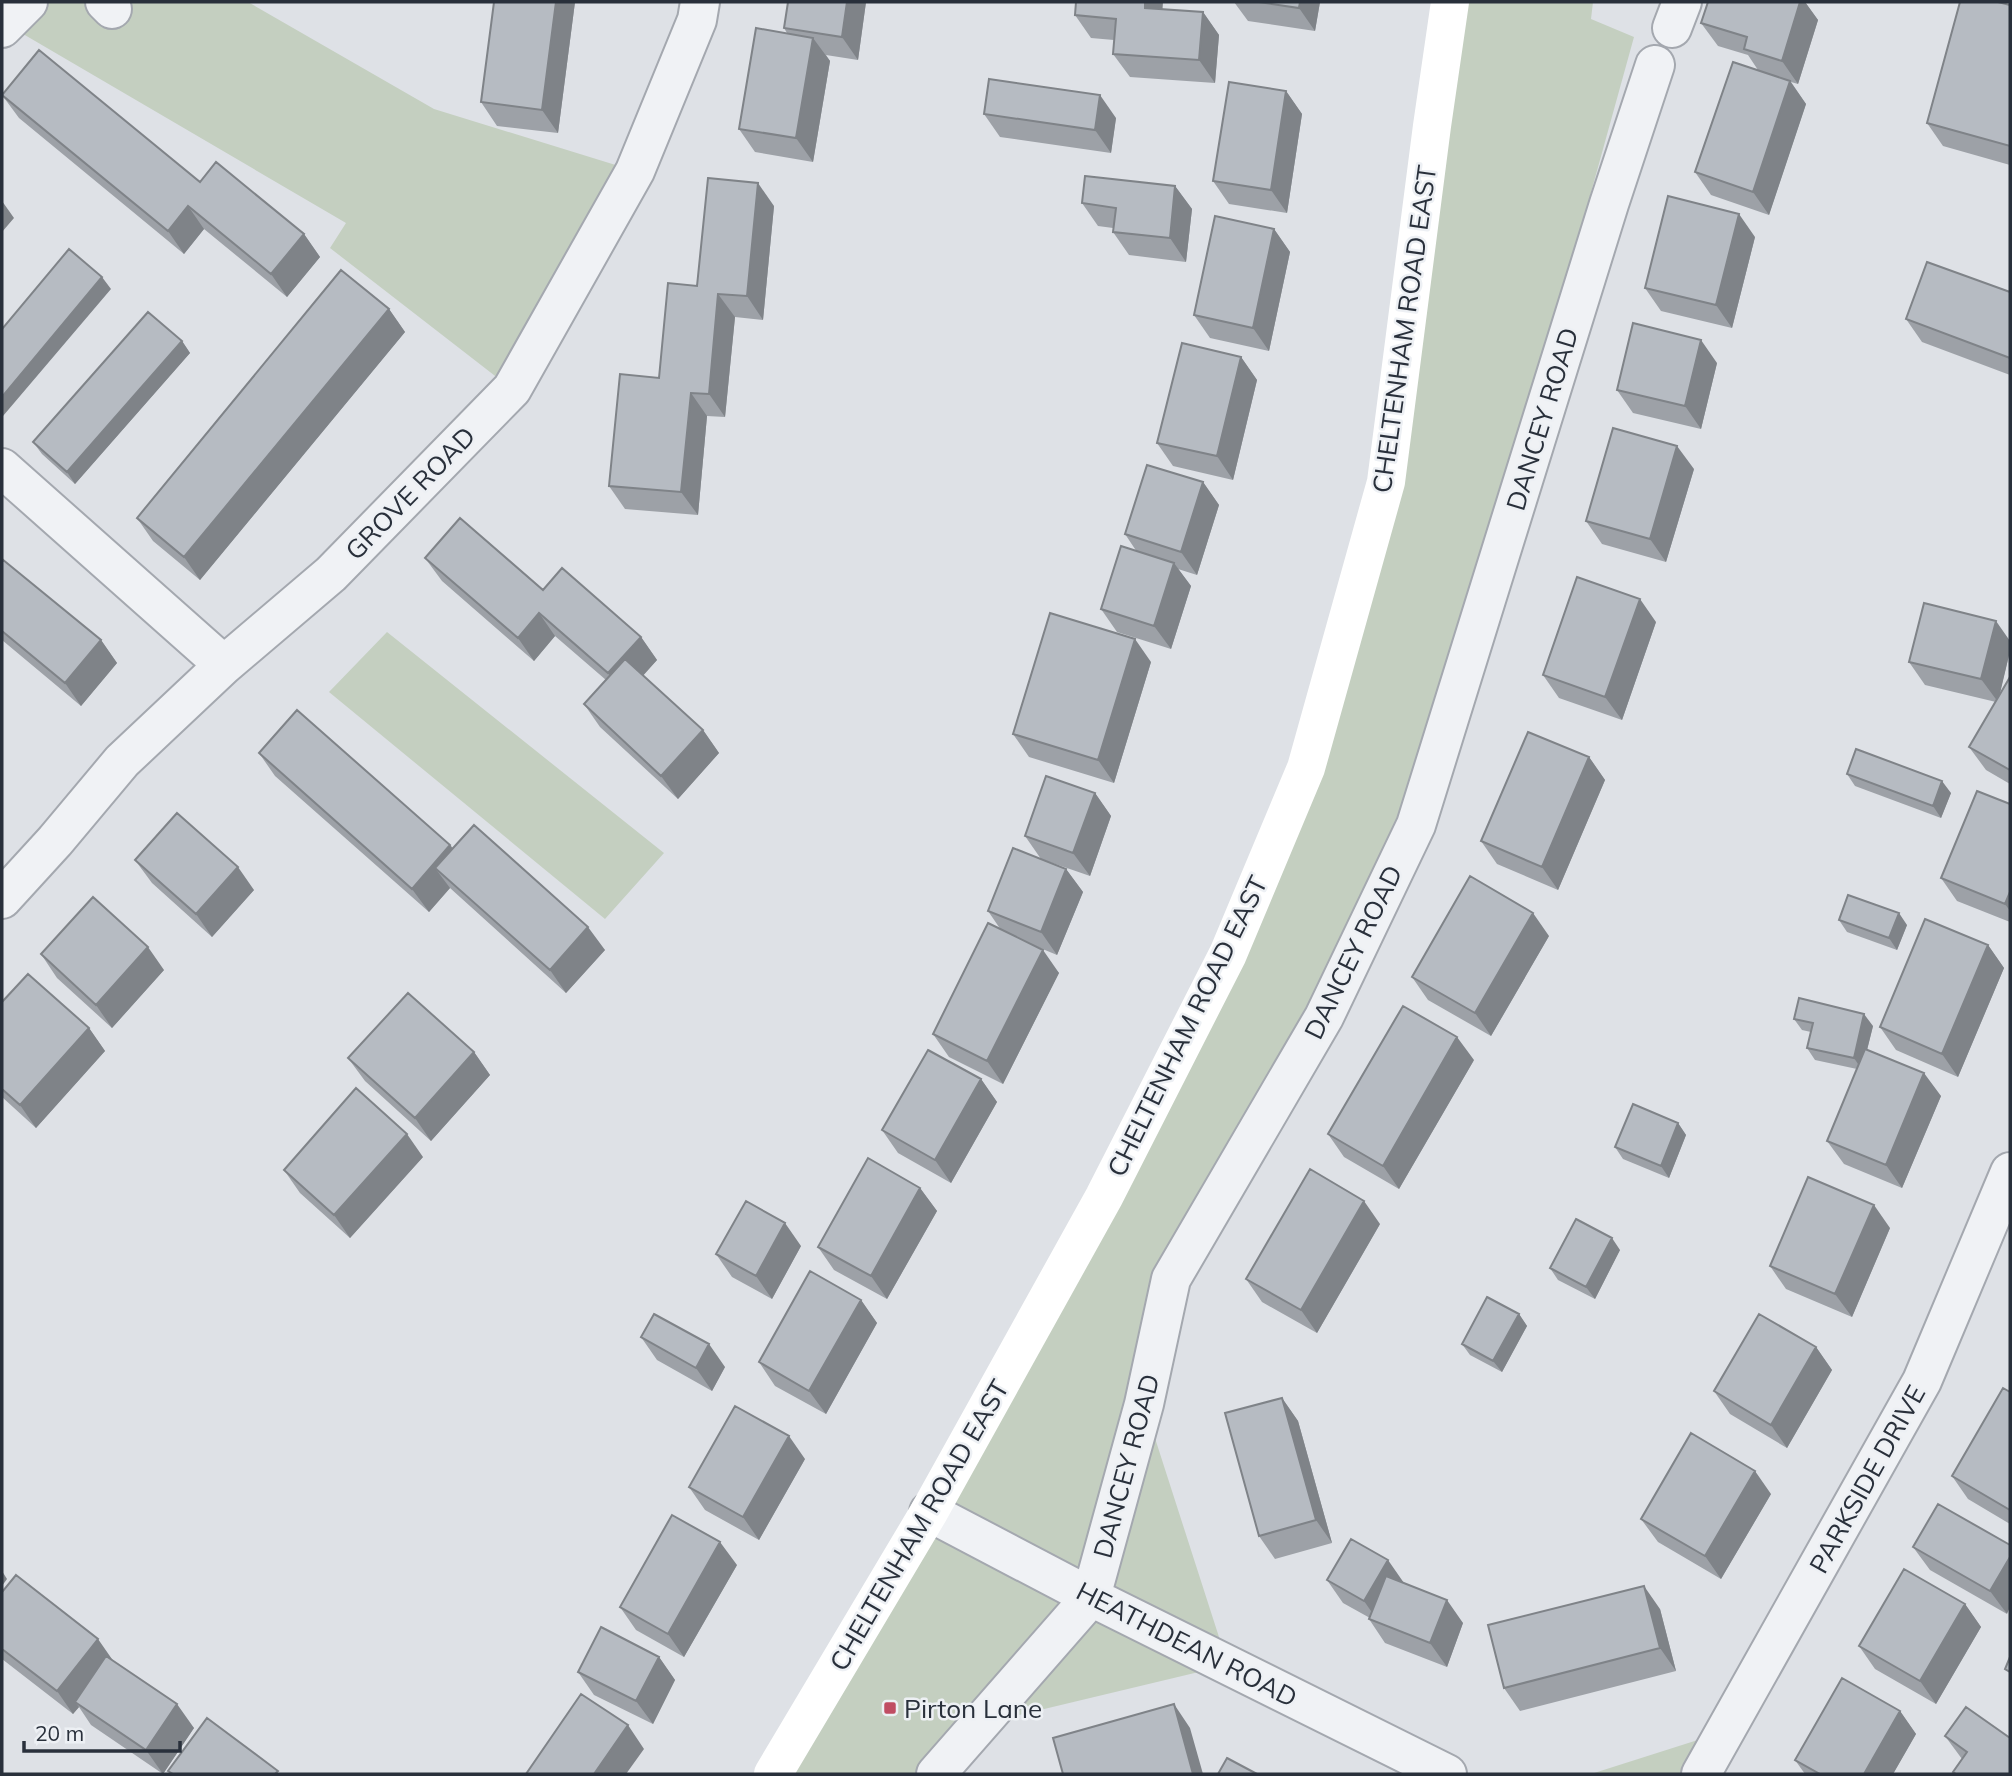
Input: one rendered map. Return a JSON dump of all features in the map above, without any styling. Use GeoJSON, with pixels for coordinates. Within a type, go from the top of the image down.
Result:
{"type":"FeatureCollection","features":[{"type":"Feature","properties":{"kind":"main road","name":"CHELTENHAM ROAD EAST"},"geometry":{"type":"LineString","coordinates":[[774,1774],[929,1512],[1104,1197],[1222,966],[1306,768],[1386,482],[1450,2]]}},
{"type":"Feature","properties":{"kind":"street"},"geometry":{"type":"LineString","coordinates":[[2,28],[28,2]]}},
{"type":"Feature","properties":{"kind":"street","name":"GROVE ROAD"},"geometry":{"type":"LineString","coordinates":[[2,899],[122,761],[224,665],[331,573],[512,389],[635,171],[697,20],[700,2]]}},
{"type":"Feature","properties":{"kind":"street","name":"DANCEY ROAD"},"geometry":{"type":"LineString","coordinates":[[936,1774],[1091,1597],[1144,1404],[1171,1279],[1324,1017],[1416,825],[1609,204],[1655,65]]}},
{"type":"Feature","properties":{"kind":"street"},"geometry":{"type":"LineString","coordinates":[[2,468],[224,665]]}},
{"type":"Feature","properties":{"kind":"street","name":"PARKSIDE DRIVE"},"geometry":{"type":"LineString","coordinates":[[1702,1774],[1923,1381],[2010,1172]]}},
{"type":"Feature","properties":{"kind":"street","name":"HEATHDEAN ROAD"},"geometry":{"type":"LineString","coordinates":[[929,1512],[1091,1597],[1447,1774]]}},
{"type":"Feature","properties":{"kind":"green space"},"geometry":{"type":"Polygon","coordinates":[[[28,2],[248,2],[434,109],[635,171],[512,389],[330,248],[346,223],[6,24],[28,2]]]}},
{"type":"Feature","properties":{"kind":"green space"},"geometry":{"type":"Polygon","coordinates":[[[1450,2],[1593,2],[1591,19],[1634,37],[1416,825],[1171,1279],[1144,1404],[1228,1665],[977,1725],[936,1774],[773,1774],[1228,954],[1386,482],[1450,2]]]}},
{"type":"Feature","properties":{"kind":"green space"},"geometry":{"type":"Polygon","coordinates":[[[387,632],[664,853],[605,919],[329,692],[387,632]]]}},
{"type":"Feature","properties":{"kind":"green space"},"geometry":{"type":"Polygon","coordinates":[[[1726,1731],[1701,1774],[1591,1774],[1726,1731]]]}},
{"type":"Feature","properties":{"kind":"building"},"geometry":{"type":"Polygon","coordinates":[[[494,2],[556,2],[542,110],[481,102],[494,2]]]}},
{"type":"Feature","properties":{"kind":"building"},"geometry":{"type":"Polygon","coordinates":[[[788,2],[847,2],[842,37],[784,28],[788,2]]]}},
{"type":"Feature","properties":{"kind":"building"},"geometry":{"type":"Polygon","coordinates":[[[1076,2],[1145,2],[1145,8],[1203,12],[1199,60],[1113,54],[1116,19],[1075,15],[1076,2]]]}},
{"type":"Feature","properties":{"kind":"building"},"geometry":{"type":"Polygon","coordinates":[[[1259,2],[1300,2],[1299,8],[1259,2]]]}},
{"type":"Feature","properties":{"kind":"building"},"geometry":{"type":"Polygon","coordinates":[[[1708,2],[1800,2],[1782,61],[1744,49],[1747,37],[1701,23],[1708,2]]]}},
{"type":"Feature","properties":{"kind":"building"},"geometry":{"type":"Polygon","coordinates":[[[1960,2],[1998,2],[2010,5],[2010,146],[1927,123],[1960,2]]]}},
{"type":"Feature","properties":{"kind":"building"},"geometry":{"type":"Polygon","coordinates":[[[756,28],[813,38],[796,138],[739,129],[756,28]]]}},
{"type":"Feature","properties":{"kind":"building"},"geometry":{"type":"Polygon","coordinates":[[[39,50],[200,182],[216,162],[304,234],[271,274],[188,206],[168,231],[2,95],[39,50]]]}},
{"type":"Feature","properties":{"kind":"building"},"geometry":{"type":"Polygon","coordinates":[[[1733,62],[1790,81],[1753,192],[1695,172],[1733,62]]]}},
{"type":"Feature","properties":{"kind":"building"},"geometry":{"type":"Polygon","coordinates":[[[989,79],[1100,95],[1095,130],[984,114],[989,79]]]}},
{"type":"Feature","properties":{"kind":"building"},"geometry":{"type":"Polygon","coordinates":[[[1229,82],[1286,91],[1271,190],[1213,181],[1229,82]]]}},
{"type":"Feature","properties":{"kind":"building"},"geometry":{"type":"Polygon","coordinates":[[[1085,176],[1175,186],[1170,238],[1113,232],[1116,208],[1082,203],[1085,176]]]}},
{"type":"Feature","properties":{"kind":"building"},"geometry":{"type":"Polygon","coordinates":[[[708,178],[758,183],[747,296],[718,294],[709,394],[691,393],[681,492],[609,486],[620,374],[659,378],[668,283],[697,286],[708,178]]]}},
{"type":"Feature","properties":{"kind":"building"},"geometry":{"type":"Polygon","coordinates":[[[1668,196],[1739,214],[1716,305],[1645,288],[1668,196]]]}},
{"type":"Feature","properties":{"kind":"building"},"geometry":{"type":"Polygon","coordinates":[[[1215,216],[1274,229],[1253,328],[1194,315],[1215,216]]]}},
{"type":"Feature","properties":{"kind":"building"},"geometry":{"type":"Polygon","coordinates":[[[69,249],[102,277],[2,397],[2,329],[69,249]]]}},
{"type":"Feature","properties":{"kind":"building"},"geometry":{"type":"Polygon","coordinates":[[[1927,262],[2010,292],[2010,358],[1906,319],[1927,262]]]}},
{"type":"Feature","properties":{"kind":"building"},"geometry":{"type":"Polygon","coordinates":[[[341,270],[389,309],[184,557],[137,518],[341,270]]]}},
{"type":"Feature","properties":{"kind":"building"},"geometry":{"type":"Polygon","coordinates":[[[148,312],[182,341],[67,472],[33,442],[148,312]]]}},
{"type":"Feature","properties":{"kind":"building"},"geometry":{"type":"Polygon","coordinates":[[[1633,323],[1701,340],[1685,406],[1617,390],[1633,323]]]}},
{"type":"Feature","properties":{"kind":"building"},"geometry":{"type":"Polygon","coordinates":[[[1182,343],[1241,357],[1217,456],[1157,443],[1182,343]]]}},
{"type":"Feature","properties":{"kind":"building"},"geometry":{"type":"Polygon","coordinates":[[[1613,428],[1677,446],[1650,539],[1586,521],[1613,428]]]}},
{"type":"Feature","properties":{"kind":"building"},"geometry":{"type":"Polygon","coordinates":[[[1147,465],[1203,482],[1181,552],[1125,534],[1147,465]]]}},
{"type":"Feature","properties":{"kind":"building"},"geometry":{"type":"Polygon","coordinates":[[[460,518],[543,590],[562,568],[641,637],[608,673],[539,613],[518,638],[425,558],[460,518]]]}},
{"type":"Feature","properties":{"kind":"building"},"geometry":{"type":"Polygon","coordinates":[[[1121,546],[1174,563],[1154,626],[1101,609],[1121,546]]]}},
{"type":"Feature","properties":{"kind":"building"},"geometry":{"type":"Polygon","coordinates":[[[2,559],[101,640],[65,683],[2,631],[2,559]]]}},
{"type":"Feature","properties":{"kind":"building"},"geometry":{"type":"Polygon","coordinates":[[[1577,577],[1640,599],[1605,697],[1543,675],[1577,577]]]}},
{"type":"Feature","properties":{"kind":"building"},"geometry":{"type":"Polygon","coordinates":[[[1924,603],[1996,621],[1981,679],[1909,662],[1924,603]]]}},
{"type":"Feature","properties":{"kind":"building"},"geometry":{"type":"Polygon","coordinates":[[[1050,613],[1135,639],[1098,760],[1013,734],[1050,613]]]}},
{"type":"Feature","properties":{"kind":"building"},"geometry":{"type":"Polygon","coordinates":[[[625,659],[703,730],[661,776],[584,704],[625,659]]]}},
{"type":"Feature","properties":{"kind":"building"},"geometry":{"type":"Polygon","coordinates":[[[2010,677],[2010,770],[1969,747],[2010,677]]]}},
{"type":"Feature","properties":{"kind":"building"},"geometry":{"type":"Polygon","coordinates":[[[297,710],[450,845],[412,889],[259,753],[297,710]]]}},
{"type":"Feature","properties":{"kind":"building"},"geometry":{"type":"Polygon","coordinates":[[[1528,732],[1589,757],[1542,867],[1481,841],[1528,732]]]}},
{"type":"Feature","properties":{"kind":"building"},"geometry":{"type":"Polygon","coordinates":[[[1856,749],[1942,781],[1933,806],[1847,774],[1856,749]]]}},
{"type":"Feature","properties":{"kind":"building"},"geometry":{"type":"Polygon","coordinates":[[[1046,776],[1095,793],[1073,853],[1025,836],[1046,776]]]}},
{"type":"Feature","properties":{"kind":"building"},"geometry":{"type":"Polygon","coordinates":[[[1977,791],[2010,804],[2010,892],[2005,904],[1941,878],[1977,791]]]}},
{"type":"Feature","properties":{"kind":"building"},"geometry":{"type":"Polygon","coordinates":[[[177,813],[238,867],[196,914],[135,860],[177,813]]]}},
{"type":"Feature","properties":{"kind":"building"},"geometry":{"type":"Polygon","coordinates":[[[474,825],[588,927],[550,970],[435,868],[474,825]]]}},
{"type":"Feature","properties":{"kind":"building"},"geometry":{"type":"Polygon","coordinates":[[[1013,848],[1066,869],[1041,932],[988,911],[1013,848]]]}},
{"type":"Feature","properties":{"kind":"building"},"geometry":{"type":"Polygon","coordinates":[[[1470,876],[1533,913],[1475,1013],[1412,977],[1470,876]]]}},
{"type":"Feature","properties":{"kind":"building"},"geometry":{"type":"Polygon","coordinates":[[[1848,895],[1899,913],[1889,938],[1839,920],[1848,895]]]}},
{"type":"Feature","properties":{"kind":"building"},"geometry":{"type":"Polygon","coordinates":[[[93,897],[148,947],[96,1005],[41,954],[93,897]]]}},
{"type":"Feature","properties":{"kind":"building"},"geometry":{"type":"Polygon","coordinates":[[[1925,919],[1988,945],[1942,1054],[1880,1027],[1925,919]]]}},
{"type":"Feature","properties":{"kind":"building"},"geometry":{"type":"Polygon","coordinates":[[[988,923],[1043,950],[987,1061],[933,1034],[988,923]]]}},
{"type":"Feature","properties":{"kind":"building"},"geometry":{"type":"Polygon","coordinates":[[[28,974],[89,1028],[20,1105],[2,1089],[2,1002],[28,974]]]}},
{"type":"Feature","properties":{"kind":"building"},"geometry":{"type":"Polygon","coordinates":[[[408,993],[474,1052],[415,1118],[348,1058],[408,993]]]}},
{"type":"Feature","properties":{"kind":"building"},"geometry":{"type":"Polygon","coordinates":[[[1799,998],[1864,1014],[1854,1058],[1807,1048],[1813,1023],[1794,1019],[1799,998]]]}},
{"type":"Feature","properties":{"kind":"building"},"geometry":{"type":"Polygon","coordinates":[[[1403,1006],[1457,1037],[1383,1166],[1328,1134],[1403,1006]]]}},
{"type":"Feature","properties":{"kind":"building"},"geometry":{"type":"Polygon","coordinates":[[[1865,1049],[1924,1073],[1886,1165],[1827,1141],[1865,1049]]]}},
{"type":"Feature","properties":{"kind":"building"},"geometry":{"type":"Polygon","coordinates":[[[928,1050],[981,1079],[935,1160],[882,1130],[928,1050]]]}},
{"type":"Feature","properties":{"kind":"building"},"geometry":{"type":"Polygon","coordinates":[[[356,1088],[407,1134],[334,1215],[284,1170],[356,1088]]]}},
{"type":"Feature","properties":{"kind":"building"},"geometry":{"type":"Polygon","coordinates":[[[1633,1104],[1678,1123],[1661,1166],[1615,1147],[1633,1104]]]}},
{"type":"Feature","properties":{"kind":"building"},"geometry":{"type":"Polygon","coordinates":[[[868,1158],[920,1188],[871,1276],[818,1247],[868,1158]]]}},
{"type":"Feature","properties":{"kind":"building"},"geometry":{"type":"Polygon","coordinates":[[[1310,1169],[1364,1201],[1301,1310],[1246,1279],[1310,1169]]]}},
{"type":"Feature","properties":{"kind":"building"},"geometry":{"type":"Polygon","coordinates":[[[1808,1177],[1874,1205],[1835,1294],[1770,1266],[1808,1177]]]}},
{"type":"Feature","properties":{"kind":"building"},"geometry":{"type":"Polygon","coordinates":[[[746,1201],[785,1223],[756,1276],[716,1254],[746,1201]]]}},
{"type":"Feature","properties":{"kind":"building"},"geometry":{"type":"Polygon","coordinates":[[[1576,1219],[1612,1238],[1586,1287],[1550,1268],[1576,1219]]]}},
{"type":"Feature","properties":{"kind":"building"},"geometry":{"type":"Polygon","coordinates":[[[810,1271],[861,1300],[809,1391],[759,1362],[810,1271]]]}},
{"type":"Feature","properties":{"kind":"building"},"geometry":{"type":"Polygon","coordinates":[[[1487,1297],[1519,1314],[1493,1361],[1462,1344],[1487,1297]]]}},
{"type":"Feature","properties":{"kind":"building"},"geometry":{"type":"Polygon","coordinates":[[[654,1314],[709,1344],[696,1368],[641,1337],[654,1314]]]}},
{"type":"Feature","properties":{"kind":"building"},"geometry":{"type":"Polygon","coordinates":[[[1759,1314],[1816,1347],[1771,1425],[1714,1391],[1759,1314]]]}},
{"type":"Feature","properties":{"kind":"building"},"geometry":{"type":"Polygon","coordinates":[[[2003,1388],[2010,1392],[2010,1510],[1952,1476],[2003,1388]]]}},
{"type":"Feature","properties":{"kind":"building"},"geometry":{"type":"Polygon","coordinates":[[[1282,1398],[1316,1520],[1259,1536],[1225,1413],[1282,1398]]]}},
{"type":"Feature","properties":{"kind":"building"},"geometry":{"type":"Polygon","coordinates":[[[735,1406],[789,1436],[743,1517],[689,1487],[735,1406]]]}},
{"type":"Feature","properties":{"kind":"building"},"geometry":{"type":"Polygon","coordinates":[[[1691,1433],[1755,1471],[1705,1556],[1641,1519],[1691,1433]]]}},
{"type":"Feature","properties":{"kind":"building"},"geometry":{"type":"Polygon","coordinates":[[[1938,1504],[2010,1545],[2010,1557],[1990,1591],[1913,1547],[1938,1504]]]}},
{"type":"Feature","properties":{"kind":"building"},"geometry":{"type":"Polygon","coordinates":[[[672,1515],[720,1542],[668,1634],[620,1607],[672,1515]]]}},
{"type":"Feature","properties":{"kind":"building"},"geometry":{"type":"Polygon","coordinates":[[[1351,1539],[1388,1560],[1364,1601],[1327,1580],[1351,1539]]]}},
{"type":"Feature","properties":{"kind":"building"},"geometry":{"type":"Polygon","coordinates":[[[1904,1569],[1965,1604],[1920,1681],[1859,1646],[1904,1569]]]}},
{"type":"Feature","properties":{"kind":"building"},"geometry":{"type":"Polygon","coordinates":[[[16,1575],[98,1639],[57,1691],[2,1649],[2,1592],[16,1575]]]}},
{"type":"Feature","properties":{"kind":"building"},"geometry":{"type":"Polygon","coordinates":[[[1386,1576],[1447,1600],[1430,1643],[1369,1619],[1386,1576]]]}},
{"type":"Feature","properties":{"kind":"building"},"geometry":{"type":"Polygon","coordinates":[[[1644,1586],[1660,1648],[1504,1688],[1488,1625],[1644,1586]]]}},
{"type":"Feature","properties":{"kind":"building"},"geometry":{"type":"Polygon","coordinates":[[[601,1627],[659,1657],[636,1701],[578,1672],[601,1627]]]}},
{"type":"Feature","properties":{"kind":"building"},"geometry":{"type":"Polygon","coordinates":[[[106,1656],[177,1704],[146,1750],[75,1702],[106,1656]]]}},
{"type":"Feature","properties":{"kind":"building"},"geometry":{"type":"Polygon","coordinates":[[[2010,1657],[2010,1672],[2005,1669],[2010,1657]]]}},
{"type":"Feature","properties":{"kind":"building"},"geometry":{"type":"Polygon","coordinates":[[[1842,1678],[1900,1711],[1864,1774],[1820,1774],[1795,1760],[1842,1678]]]}},
{"type":"Feature","properties":{"kind":"building"},"geometry":{"type":"Polygon","coordinates":[[[581,1694],[628,1725],[594,1774],[526,1774],[581,1694]]]}},
{"type":"Feature","properties":{"kind":"building"},"geometry":{"type":"Polygon","coordinates":[[[1174,1704],[1193,1774],[1063,1774],[1053,1738],[1174,1704]]]}},
{"type":"Feature","properties":{"kind":"building"},"geometry":{"type":"Polygon","coordinates":[[[1966,1707],[2010,1738],[2010,1774],[1953,1772],[1967,1752],[1945,1736],[1966,1707]]]}},
{"type":"Feature","properties":{"kind":"building"},"geometry":{"type":"Polygon","coordinates":[[[207,1718],[278,1771],[275,1774],[173,1774],[168,1771],[207,1718]]]}},
{"type":"Feature","properties":{"kind":"building"},"geometry":{"type":"Polygon","coordinates":[[[1227,1758],[1257,1774],[1218,1774],[1227,1758]]]}},
{"type":"Feature","properties":{"kind":"place","name":"Pirton Lane"},"geometry":{"type":"Point","coordinates":[890,1708]}}]}
